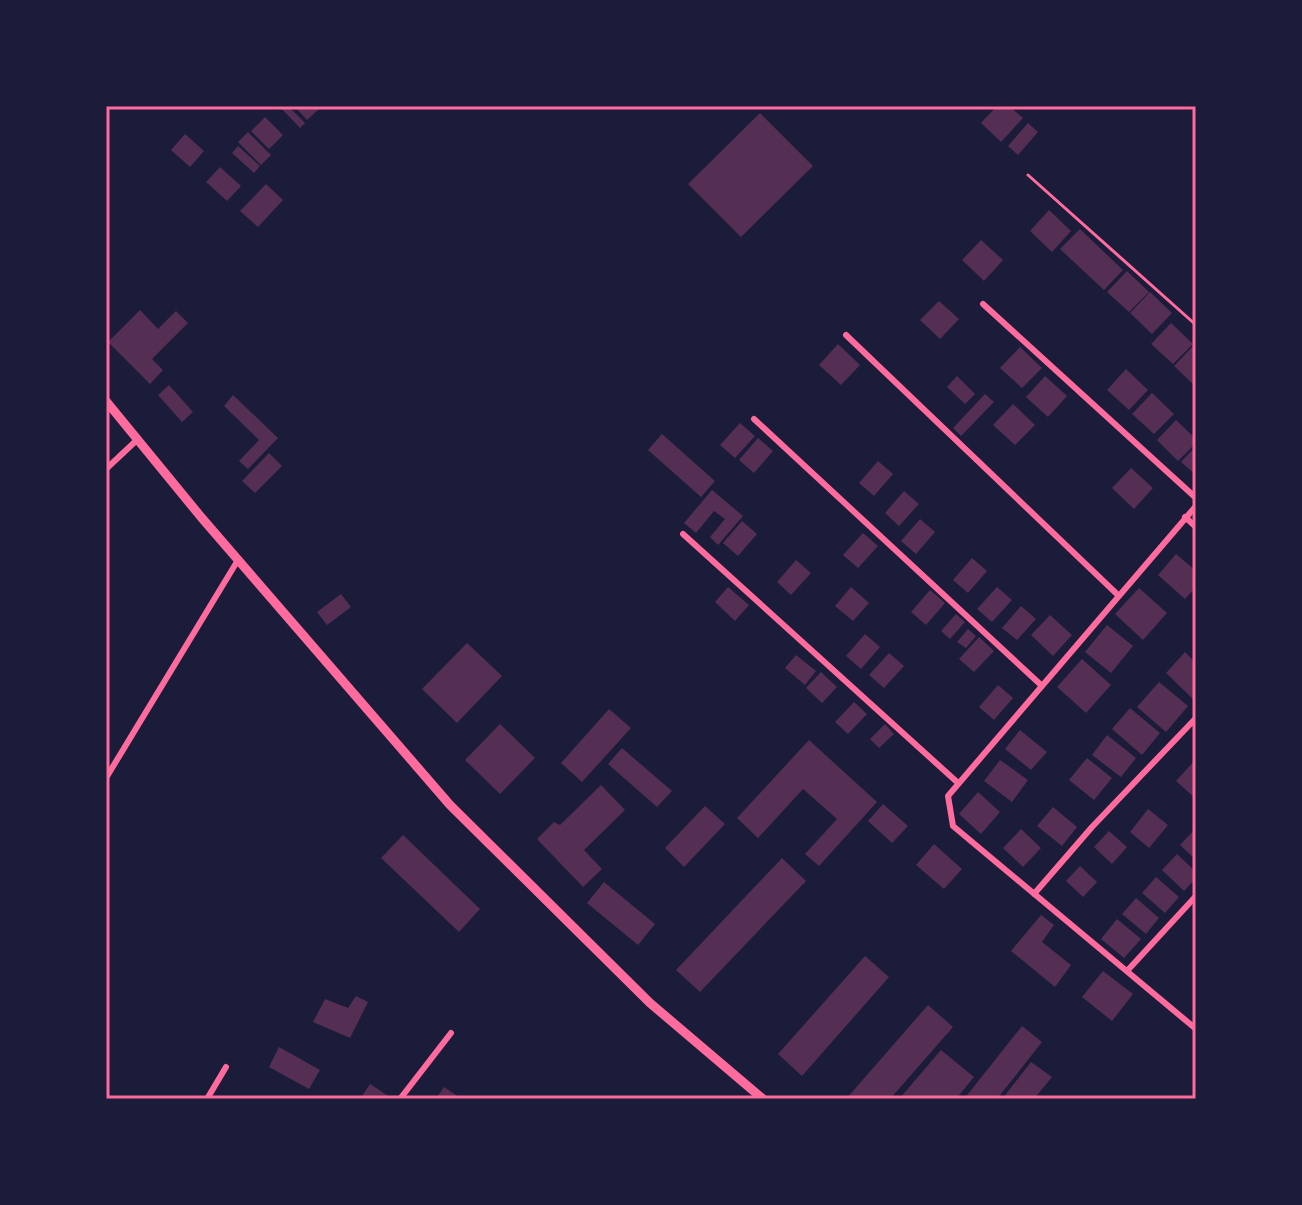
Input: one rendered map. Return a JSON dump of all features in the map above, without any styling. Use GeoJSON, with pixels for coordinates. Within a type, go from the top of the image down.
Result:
{"type":"FeatureCollection","features":[{"type":"Feature","properties":{"kind":"highway"},"geometry":{"type":"LineString","coordinates":[[106,401],[238,560],[450,805],[650,1003],[763,1099]]}},
{"type":"Feature","properties":{"kind":"street"},"geometry":{"type":"LineString","coordinates":[[983,304],[1196,498]]}},
{"type":"Feature","properties":{"kind":"street"},"geometry":{"type":"LineString","coordinates":[[846,335],[1119,596]]}},
{"type":"Feature","properties":{"kind":"street"},"geometry":{"type":"LineString","coordinates":[[754,419],[1041,685]]}},
{"type":"Feature","properties":{"kind":"street"},"geometry":{"type":"LineString","coordinates":[[106,469],[138,439]]}},
{"type":"Feature","properties":{"kind":"street"},"geometry":{"type":"LineString","coordinates":[[1196,506],[948,796],[953,826],[1196,1029]]}},
{"type":"Feature","properties":{"kind":"street"},"geometry":{"type":"LineString","coordinates":[[1185,517],[1196,527]]}},
{"type":"Feature","properties":{"kind":"street"},"geometry":{"type":"LineString","coordinates":[[683,534],[957,782]]}},
{"type":"Feature","properties":{"kind":"street"},"geometry":{"type":"LineString","coordinates":[[106,778],[238,560]]}},
{"type":"Feature","properties":{"kind":"street"},"geometry":{"type":"LineString","coordinates":[[1034,894],[1092,827],[1196,718]]}},
{"type":"Feature","properties":{"kind":"street"},"geometry":{"type":"LineString","coordinates":[[1127,971],[1196,896]]}},
{"type":"Feature","properties":{"kind":"street"},"geometry":{"type":"LineString","coordinates":[[400,1099],[451,1033]]}},
{"type":"Feature","properties":{"kind":"street"},"geometry":{"type":"LineString","coordinates":[[207,1099],[226,1067]]}},
{"type":"Feature","properties":{"kind":"lane"},"geometry":{"type":"LineString","coordinates":[[1028,175],[1196,325]]}},
{"type":"Feature","properties":{"kind":"building"},"geometry":{"type":"Polygon","coordinates":[[[279,106],[288,106],[305,123],[300,128],[279,106]]]}},
{"type":"Feature","properties":{"kind":"building"},"geometry":{"type":"Polygon","coordinates":[[[294,106],[316,106],[319,109],[307,120],[294,106]]]}},
{"type":"Feature","properties":{"kind":"building"},"geometry":{"type":"Polygon","coordinates":[[[997,106],[1009,106],[1023,118],[1001,142],[981,123],[997,106]]]}},
{"type":"Feature","properties":{"kind":"building"},"geometry":{"type":"Polygon","coordinates":[[[760,113],[813,166],[741,237],[688,184],[760,113]]]}},
{"type":"Feature","properties":{"kind":"building"},"geometry":{"type":"Polygon","coordinates":[[[265,117],[283,135],[269,149],[251,131],[265,117]]]}},
{"type":"Feature","properties":{"kind":"building"},"geometry":{"type":"Polygon","coordinates":[[[1028,123],[1038,132],[1018,155],[1008,146],[1028,123]]]}},
{"type":"Feature","properties":{"kind":"building"},"geometry":{"type":"Polygon","coordinates":[[[248,132],[271,155],[261,165],[238,142],[248,132]]]}},
{"type":"Feature","properties":{"kind":"building"},"geometry":{"type":"Polygon","coordinates":[[[185,134],[204,151],[190,167],[171,150],[185,134]]]}},
{"type":"Feature","properties":{"kind":"building"},"geometry":{"type":"Polygon","coordinates":[[[238,146],[260,166],[254,173],[232,153],[238,146]]]}},
{"type":"Feature","properties":{"kind":"building"},"geometry":{"type":"Polygon","coordinates":[[[220,167],[241,186],[227,201],[206,182],[220,167]]]}},
{"type":"Feature","properties":{"kind":"building"},"geometry":{"type":"Polygon","coordinates":[[[266,184],[283,200],[258,227],[240,211],[266,184]]]}},
{"type":"Feature","properties":{"kind":"building"},"geometry":{"type":"Polygon","coordinates":[[[1049,210],[1071,231],[1052,252],[1030,231],[1049,210]]]}},
{"type":"Feature","properties":{"kind":"building"},"geometry":{"type":"Polygon","coordinates":[[[1080,229],[1123,270],[1104,290],[1060,249],[1080,229]]]}},
{"type":"Feature","properties":{"kind":"building"},"geometry":{"type":"Polygon","coordinates":[[[981,240],[1003,260],[984,281],[962,260],[981,240]]]}},
{"type":"Feature","properties":{"kind":"building"},"geometry":{"type":"Polygon","coordinates":[[[1127,271],[1149,292],[1129,312],[1107,292],[1127,271]]]}},
{"type":"Feature","properties":{"kind":"building"},"geometry":{"type":"Polygon","coordinates":[[[1150,292],[1172,313],[1152,334],[1130,313],[1150,292]]]}},
{"type":"Feature","properties":{"kind":"building"},"geometry":{"type":"Polygon","coordinates":[[[939,301],[959,319],[940,339],[920,320],[939,301]]]}},
{"type":"Feature","properties":{"kind":"building"},"geometry":{"type":"Polygon","coordinates":[[[140,310],[158,329],[176,311],[188,323],[152,359],[163,370],[150,384],[108,342],[140,310]]]}},
{"type":"Feature","properties":{"kind":"building"},"geometry":{"type":"Polygon","coordinates":[[[1171,323],[1193,344],[1173,364],[1151,344],[1171,323]]]}},
{"type":"Feature","properties":{"kind":"building"},"geometry":{"type":"Polygon","coordinates":[[[838,344],[860,365],[841,385],[819,365],[838,344]]]}},
{"type":"Feature","properties":{"kind":"building"},"geometry":{"type":"Polygon","coordinates":[[[1193,346],[1196,348],[1196,387],[1174,366],[1193,346]]]}},
{"type":"Feature","properties":{"kind":"building"},"geometry":{"type":"Polygon","coordinates":[[[1020,347],[1042,368],[1022,388],[1000,368],[1020,347]]]}},
{"type":"Feature","properties":{"kind":"building"},"geometry":{"type":"Polygon","coordinates":[[[1126,369],[1148,390],[1129,410],[1107,390],[1126,369]]]}},
{"type":"Feature","properties":{"kind":"building"},"geometry":{"type":"Polygon","coordinates":[[[957,376],[975,394],[965,404],[947,387],[957,376]]]}},
{"type":"Feature","properties":{"kind":"building"},"geometry":{"type":"Polygon","coordinates":[[[1045,376],[1067,396],[1048,417],[1026,397],[1045,376]]]}},
{"type":"Feature","properties":{"kind":"building"},"geometry":{"type":"Polygon","coordinates":[[[169,385],[193,412],[182,422],[158,395],[169,385]]]}},
{"type":"Feature","properties":{"kind":"building"},"geometry":{"type":"Polygon","coordinates":[[[1152,393],[1174,414],[1154,434],[1132,414],[1152,393]]]}},
{"type":"Feature","properties":{"kind":"building"},"geometry":{"type":"Polygon","coordinates":[[[985,394],[994,402],[961,436],[953,428],[985,394]]]}},
{"type":"Feature","properties":{"kind":"building"},"geometry":{"type":"Polygon","coordinates":[[[233,395],[278,438],[248,469],[239,461],[259,440],[224,406],[233,395]]]}},
{"type":"Feature","properties":{"kind":"building"},"geometry":{"type":"Polygon","coordinates":[[[1013,404],[1035,425],[1015,445],[993,425],[1013,404]]]}},
{"type":"Feature","properties":{"kind":"building"},"geometry":{"type":"Polygon","coordinates":[[[1176,420],[1196,439],[1196,443],[1178,461],[1157,440],[1176,420]]]}},
{"type":"Feature","properties":{"kind":"building"},"geometry":{"type":"Polygon","coordinates":[[[740,423],[755,436],[735,458],[720,445],[740,423]]]}},
{"type":"Feature","properties":{"kind":"building"},"geometry":{"type":"Polygon","coordinates":[[[662,434],[715,481],[701,497],[648,450],[662,434]]]}},
{"type":"Feature","properties":{"kind":"building"},"geometry":{"type":"Polygon","coordinates":[[[758,438],[773,451],[754,473],[739,460],[758,438]]]}},
{"type":"Feature","properties":{"kind":"building"},"geometry":{"type":"Polygon","coordinates":[[[1196,446],[1196,475],[1181,462],[1196,446]]]}},
{"type":"Feature","properties":{"kind":"building"},"geometry":{"type":"Polygon","coordinates":[[[269,453],[282,466],[255,493],[242,481],[269,453]]]}},
{"type":"Feature","properties":{"kind":"building"},"geometry":{"type":"Polygon","coordinates":[[[878,461],[893,474],[874,496],[859,483],[878,461]]]}},
{"type":"Feature","properties":{"kind":"building"},"geometry":{"type":"Polygon","coordinates":[[[1131,468],[1153,488],[1134,509],[1112,488],[1131,468]]]}},
{"type":"Feature","properties":{"kind":"building"},"geometry":{"type":"Polygon","coordinates":[[[712,490],[743,516],[718,545],[710,537],[725,519],[714,511],[696,533],[684,523],[712,490]]]}},
{"type":"Feature","properties":{"kind":"building"},"geometry":{"type":"Polygon","coordinates":[[[904,491],[919,504],[899,526],[885,513],[904,491]]]}},
{"type":"Feature","properties":{"kind":"building"},"geometry":{"type":"Polygon","coordinates":[[[920,519],[935,532],[916,554],[901,541],[920,519]]]}},
{"type":"Feature","properties":{"kind":"building"},"geometry":{"type":"Polygon","coordinates":[[[742,521],[757,534],[738,556],[723,543],[742,521]]]}},
{"type":"Feature","properties":{"kind":"building"},"geometry":{"type":"Polygon","coordinates":[[[863,533],[878,546],[858,568],[843,555],[863,533]]]}},
{"type":"Feature","properties":{"kind":"building"},"geometry":{"type":"Polygon","coordinates":[[[1176,554],[1196,571],[1196,587],[1185,599],[1158,575],[1176,554]]]}},
{"type":"Feature","properties":{"kind":"building"},"geometry":{"type":"Polygon","coordinates":[[[972,558],[987,571],[968,593],[953,580],[972,558]]]}},
{"type":"Feature","properties":{"kind":"building"},"geometry":{"type":"Polygon","coordinates":[[[796,560],[811,573],[791,595],[777,582],[796,560]]]}},
{"type":"Feature","properties":{"kind":"building"},"geometry":{"type":"Polygon","coordinates":[[[728,587],[749,605],[735,621],[715,602],[728,587]]]}},
{"type":"Feature","properties":{"kind":"building"},"geometry":{"type":"Polygon","coordinates":[[[851,587],[869,603],[853,621],[835,606],[851,587]]]}},
{"type":"Feature","properties":{"kind":"building"},"geometry":{"type":"Polygon","coordinates":[[[997,587],[1012,600],[992,622],[977,609],[997,587]]]}},
{"type":"Feature","properties":{"kind":"building"},"geometry":{"type":"Polygon","coordinates":[[[1139,588],[1167,613],[1143,640],[1115,614],[1139,588]]]}},
{"type":"Feature","properties":{"kind":"building"},"geometry":{"type":"Polygon","coordinates":[[[930,590],[945,603],[926,625],[911,612],[930,590]]]}},
{"type":"Feature","properties":{"kind":"building"},"geometry":{"type":"Polygon","coordinates":[[[341,594],[351,607],[327,625],[317,612],[341,594]]]}},
{"type":"Feature","properties":{"kind":"building"},"geometry":{"type":"Polygon","coordinates":[[[1021,606],[1036,619],[1017,640],[1002,628],[1021,606]]]}},
{"type":"Feature","properties":{"kind":"building"},"geometry":{"type":"Polygon","coordinates":[[[956,614],[965,622],[950,639],[941,631],[956,614]]]}},
{"type":"Feature","properties":{"kind":"building"},"geometry":{"type":"Polygon","coordinates":[[[1050,615],[1072,635],[1053,656],[1031,635],[1050,615]]]}},
{"type":"Feature","properties":{"kind":"building"},"geometry":{"type":"Polygon","coordinates":[[[1107,625],[1133,646],[1111,673],[1085,652],[1107,625]]]}},
{"type":"Feature","properties":{"kind":"building"},"geometry":{"type":"Polygon","coordinates":[[[968,629],[976,636],[966,648],[957,642],[968,629]]]}},
{"type":"Feature","properties":{"kind":"building"},"geometry":{"type":"Polygon","coordinates":[[[865,634],[880,647],[861,669],[846,656],[865,634]]]}},
{"type":"Feature","properties":{"kind":"building"},"geometry":{"type":"Polygon","coordinates":[[[979,637],[994,651],[974,672],[959,659],[979,637]]]}},
{"type":"Feature","properties":{"kind":"building"},"geometry":{"type":"Polygon","coordinates":[[[467,643],[502,676],[457,723],[422,689],[467,643]]]}},
{"type":"Feature","properties":{"kind":"building"},"geometry":{"type":"Polygon","coordinates":[[[1185,652],[1196,663],[1194,700],[1166,673],[1185,652]]]}},
{"type":"Feature","properties":{"kind":"building"},"geometry":{"type":"Polygon","coordinates":[[[889,653],[904,666],[884,688],[869,675],[889,653]]]}},
{"type":"Feature","properties":{"kind":"building"},"geometry":{"type":"Polygon","coordinates":[[[796,655],[816,671],[805,685],[785,668],[796,655]]]}},
{"type":"Feature","properties":{"kind":"building"},"geometry":{"type":"Polygon","coordinates":[[[1082,659],[1111,685],[1086,713],[1057,687],[1082,659]]]}},
{"type":"Feature","properties":{"kind":"building"},"geometry":{"type":"Polygon","coordinates":[[[821,672],[837,687],[822,703],[806,688],[821,672]]]}},
{"type":"Feature","properties":{"kind":"building"},"geometry":{"type":"Polygon","coordinates":[[[1159,682],[1188,706],[1166,732],[1137,707],[1159,682]]]}},
{"type":"Feature","properties":{"kind":"building"},"geometry":{"type":"Polygon","coordinates":[[[998,685],[1013,698],[994,720],[979,707],[998,685]]]}},
{"type":"Feature","properties":{"kind":"building"},"geometry":{"type":"Polygon","coordinates":[[[854,702],[867,714],[848,734],[835,722],[854,702]]]}},
{"type":"Feature","properties":{"kind":"building"},"geometry":{"type":"Polygon","coordinates":[[[1130,708],[1160,733],[1142,755],[1112,729],[1130,708]]]}},
{"type":"Feature","properties":{"kind":"building"},"geometry":{"type":"Polygon","coordinates":[[[609,709],[631,728],[582,782],[561,763],[609,709]]]}},
{"type":"Feature","properties":{"kind":"building"},"geometry":{"type":"Polygon","coordinates":[[[500,724],[535,758],[500,794],[465,760],[500,724]]]}},
{"type":"Feature","properties":{"kind":"building"},"geometry":{"type":"Polygon","coordinates":[[[885,724],[894,734],[879,748],[870,739],[885,724]]]}},
{"type":"Feature","properties":{"kind":"building"},"geometry":{"type":"Polygon","coordinates":[[[1020,730],[1047,752],[1031,770],[1005,749],[1020,730]]]}},
{"type":"Feature","properties":{"kind":"building"},"geometry":{"type":"Polygon","coordinates":[[[1107,735],[1136,758],[1121,777],[1092,755],[1107,735]]]}},
{"type":"Feature","properties":{"kind":"building"},"geometry":{"type":"Polygon","coordinates":[[[809,740],[877,802],[819,866],[805,854],[837,819],[803,789],[758,838],[737,818],[809,740]]]}},
{"type":"Feature","properties":{"kind":"building"},"geometry":{"type":"Polygon","coordinates":[[[622,748],[672,791],[657,807],[608,764],[622,748]]]}},
{"type":"Feature","properties":{"kind":"building"},"geometry":{"type":"Polygon","coordinates":[[[1087,758],[1112,778],[1094,800],[1069,780],[1087,758]]]}},
{"type":"Feature","properties":{"kind":"building"},"geometry":{"type":"Polygon","coordinates":[[[1196,759],[1196,799],[1176,781],[1196,759]]]}},
{"type":"Feature","properties":{"kind":"building"},"geometry":{"type":"Polygon","coordinates":[[[1000,760],[1028,780],[1012,802],[984,781],[1000,760]]]}},
{"type":"Feature","properties":{"kind":"building"},"geometry":{"type":"Polygon","coordinates":[[[601,785],[625,810],[584,850],[602,869],[583,887],[537,839],[554,822],[560,825],[601,785]]]}},
{"type":"Feature","properties":{"kind":"building"},"geometry":{"type":"Polygon","coordinates":[[[978,792],[1000,812],[981,834],[959,814],[978,792]]]}},
{"type":"Feature","properties":{"kind":"building"},"geometry":{"type":"Polygon","coordinates":[[[883,804],[908,826],[892,843],[868,821],[883,804]]]}},
{"type":"Feature","properties":{"kind":"building"},"geometry":{"type":"Polygon","coordinates":[[[705,806],[725,824],[684,867],[665,848],[705,806]]]}},
{"type":"Feature","properties":{"kind":"building"},"geometry":{"type":"Polygon","coordinates":[[[1053,807],[1077,827],[1062,846],[1037,826],[1053,807]]]}},
{"type":"Feature","properties":{"kind":"building"},"geometry":{"type":"Polygon","coordinates":[[[1148,809],[1168,825],[1149,848],[1130,832],[1148,809]]]}},
{"type":"Feature","properties":{"kind":"building"},"geometry":{"type":"Polygon","coordinates":[[[1196,828],[1196,860],[1180,845],[1196,828]]]}},
{"type":"Feature","properties":{"kind":"building"},"geometry":{"type":"Polygon","coordinates":[[[1021,829],[1041,848],[1023,867],[1003,848],[1021,829]]]}},
{"type":"Feature","properties":{"kind":"building"},"geometry":{"type":"Polygon","coordinates":[[[1109,831],[1127,847],[1112,864],[1094,847],[1109,831]]]}},
{"type":"Feature","properties":{"kind":"building"},"geometry":{"type":"Polygon","coordinates":[[[403,835],[480,909],[459,932],[381,858],[403,835]]]}},
{"type":"Feature","properties":{"kind":"building"},"geometry":{"type":"Polygon","coordinates":[[[934,844],[962,869],[944,889],[916,865],[934,844]]]}},
{"type":"Feature","properties":{"kind":"building"},"geometry":{"type":"Polygon","coordinates":[[[1177,854],[1196,872],[1196,878],[1184,891],[1162,870],[1177,854]]]}},
{"type":"Feature","properties":{"kind":"building"},"geometry":{"type":"Polygon","coordinates":[[[782,858],[806,881],[700,992],[676,970],[782,858]]]}},
{"type":"Feature","properties":{"kind":"building"},"geometry":{"type":"Polygon","coordinates":[[[1080,866],[1097,882],[1083,897],[1066,881],[1080,866]]]}},
{"type":"Feature","properties":{"kind":"building"},"geometry":{"type":"Polygon","coordinates":[[[1156,877],[1179,897],[1165,913],[1142,893],[1156,877]]]}},
{"type":"Feature","properties":{"kind":"building"},"geometry":{"type":"Polygon","coordinates":[[[604,882],[655,924],[638,945],[587,903],[604,882]]]}},
{"type":"Feature","properties":{"kind":"building"},"geometry":{"type":"Polygon","coordinates":[[[1136,898],[1159,918],[1146,934],[1122,914],[1136,898]]]}},
{"type":"Feature","properties":{"kind":"building"},"geometry":{"type":"Polygon","coordinates":[[[1041,915],[1054,925],[1042,942],[1071,965],[1055,987],[1011,951],[1041,915]]]}},
{"type":"Feature","properties":{"kind":"building"},"geometry":{"type":"Polygon","coordinates":[[[1117,919],[1141,939],[1124,958],[1101,939],[1117,919]]]}},
{"type":"Feature","properties":{"kind":"building"},"geometry":{"type":"Polygon","coordinates":[[[865,956],[889,977],[802,1076],[778,1054],[865,956]]]}},
{"type":"Feature","properties":{"kind":"building"},"geometry":{"type":"Polygon","coordinates":[[[1103,971],[1133,994],[1112,1021],[1082,997],[1103,971]]]}},
{"type":"Feature","properties":{"kind":"building"},"geometry":{"type":"Polygon","coordinates":[[[356,996],[368,1002],[350,1038],[313,1022],[325,999],[348,1008],[356,996]]]}},
{"type":"Feature","properties":{"kind":"building"},"geometry":{"type":"Polygon","coordinates":[[[928,1005],[953,1027],[890,1099],[846,1099],[928,1005]]]}},
{"type":"Feature","properties":{"kind":"building"},"geometry":{"type":"Polygon","coordinates":[[[1022,1026],[1042,1042],[997,1099],[964,1099],[1022,1026]]]}},
{"type":"Feature","properties":{"kind":"building"},"geometry":{"type":"Polygon","coordinates":[[[279,1047],[320,1070],[309,1089],[269,1067],[279,1047]]]}},
{"type":"Feature","properties":{"kind":"building"},"geometry":{"type":"Polygon","coordinates":[[[941,1050],[974,1077],[956,1099],[899,1099],[941,1050]]]}},
{"type":"Feature","properties":{"kind":"building"},"geometry":{"type":"Polygon","coordinates":[[[1031,1062],[1052,1077],[1034,1099],[1002,1099],[1031,1062]]]}},
{"type":"Feature","properties":{"kind":"building"},"geometry":{"type":"Polygon","coordinates":[[[370,1084],[393,1099],[360,1099],[370,1084]]]}},
{"type":"Feature","properties":{"kind":"building"},"geometry":{"type":"Polygon","coordinates":[[[444,1087],[462,1099],[436,1099],[444,1087]]]}}]}
